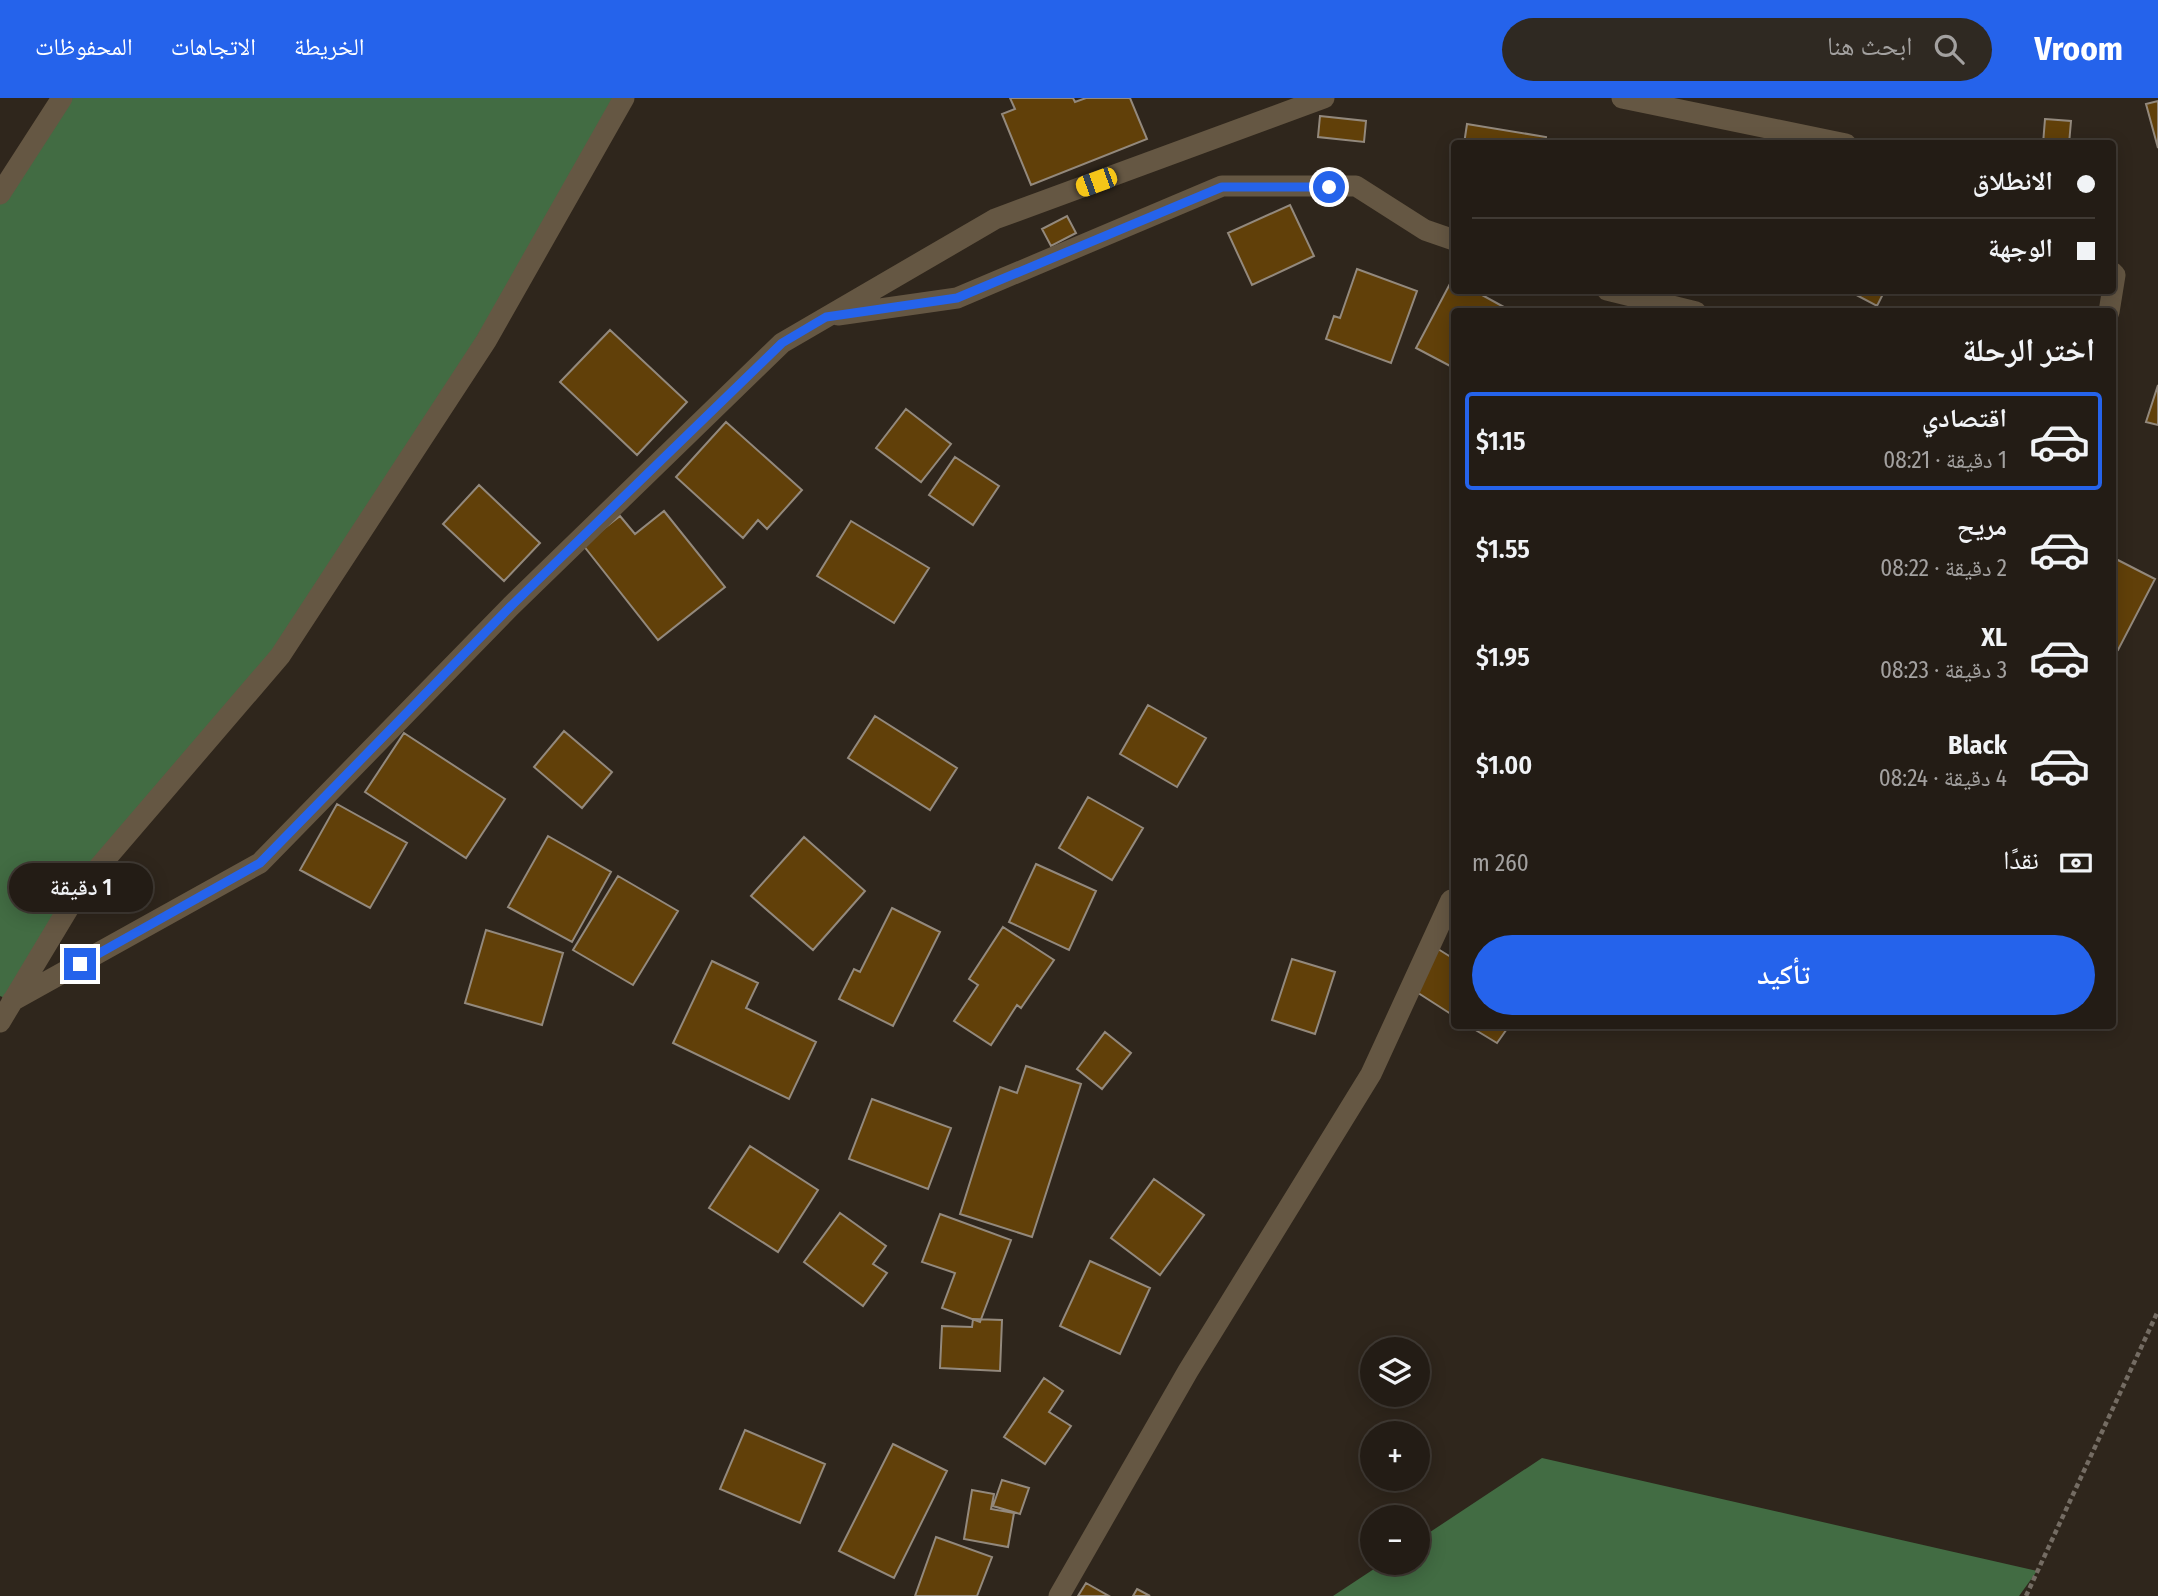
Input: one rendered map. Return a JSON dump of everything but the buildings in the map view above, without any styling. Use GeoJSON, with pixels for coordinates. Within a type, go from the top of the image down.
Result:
{"type":"FeatureCollection","features":[{"type":"Feature","properties":{"kind":"street"},"geometry":{"type":"LineString","coordinates":[[0,194],[62,98]]}},
{"type":"Feature","properties":{"kind":"street"},"geometry":{"type":"LineString","coordinates":[[0,1022],[80,889],[280,656],[486,341],[624,98]]}},
{"type":"Feature","properties":{"kind":"street"},"geometry":{"type":"LineString","coordinates":[[12,1001],[260,863],[511,606],[782,343],[995,219],[1324,98]]}},
{"type":"Feature","properties":{"kind":"street"},"geometry":{"type":"LineString","coordinates":[[1622,98],[1827,140]]}},
{"type":"Feature","properties":{"kind":"street"},"geometry":{"type":"LineString","coordinates":[[826,317],[957,298],[1222,187],[1356,187],[1425,230],[1451,239]]}},
{"type":"Feature","properties":{"kind":"street"},"geometry":{"type":"LineString","coordinates":[[1623,294],[1680,308]]}},
{"type":"Feature","properties":{"kind":"street"},"geometry":{"type":"LineString","coordinates":[[1059,1596],[1188,1371],[1371,1074],[1451,900]]}},
{"type":"Feature","properties":{"kind":"path"},"geometry":{"type":"LineString","coordinates":[[2026,1596],[2158,1311]]}},
{"type":"Feature","properties":{"kind":"green space"},"geometry":{"type":"Polygon","coordinates":[[[62,98],[624,98],[280,656],[80,889],[12,1001],[0,996],[0,194],[62,98]]]}},
{"type":"Feature","properties":{"kind":"green space"},"geometry":{"type":"Polygon","coordinates":[[[1542,1458],[2037,1571],[2019,1596],[1333,1596],[1365,1575],[1430,1575],[1430,1532],[1542,1458]]]}},
{"type":"Feature","properties":{"kind":"route"},"geometry":{"type":"LineString","coordinates":[[80,964],[260,863],[511,606],[782,343],[826,317],[957,298],[1222,187],[1329,187]]}}]}
